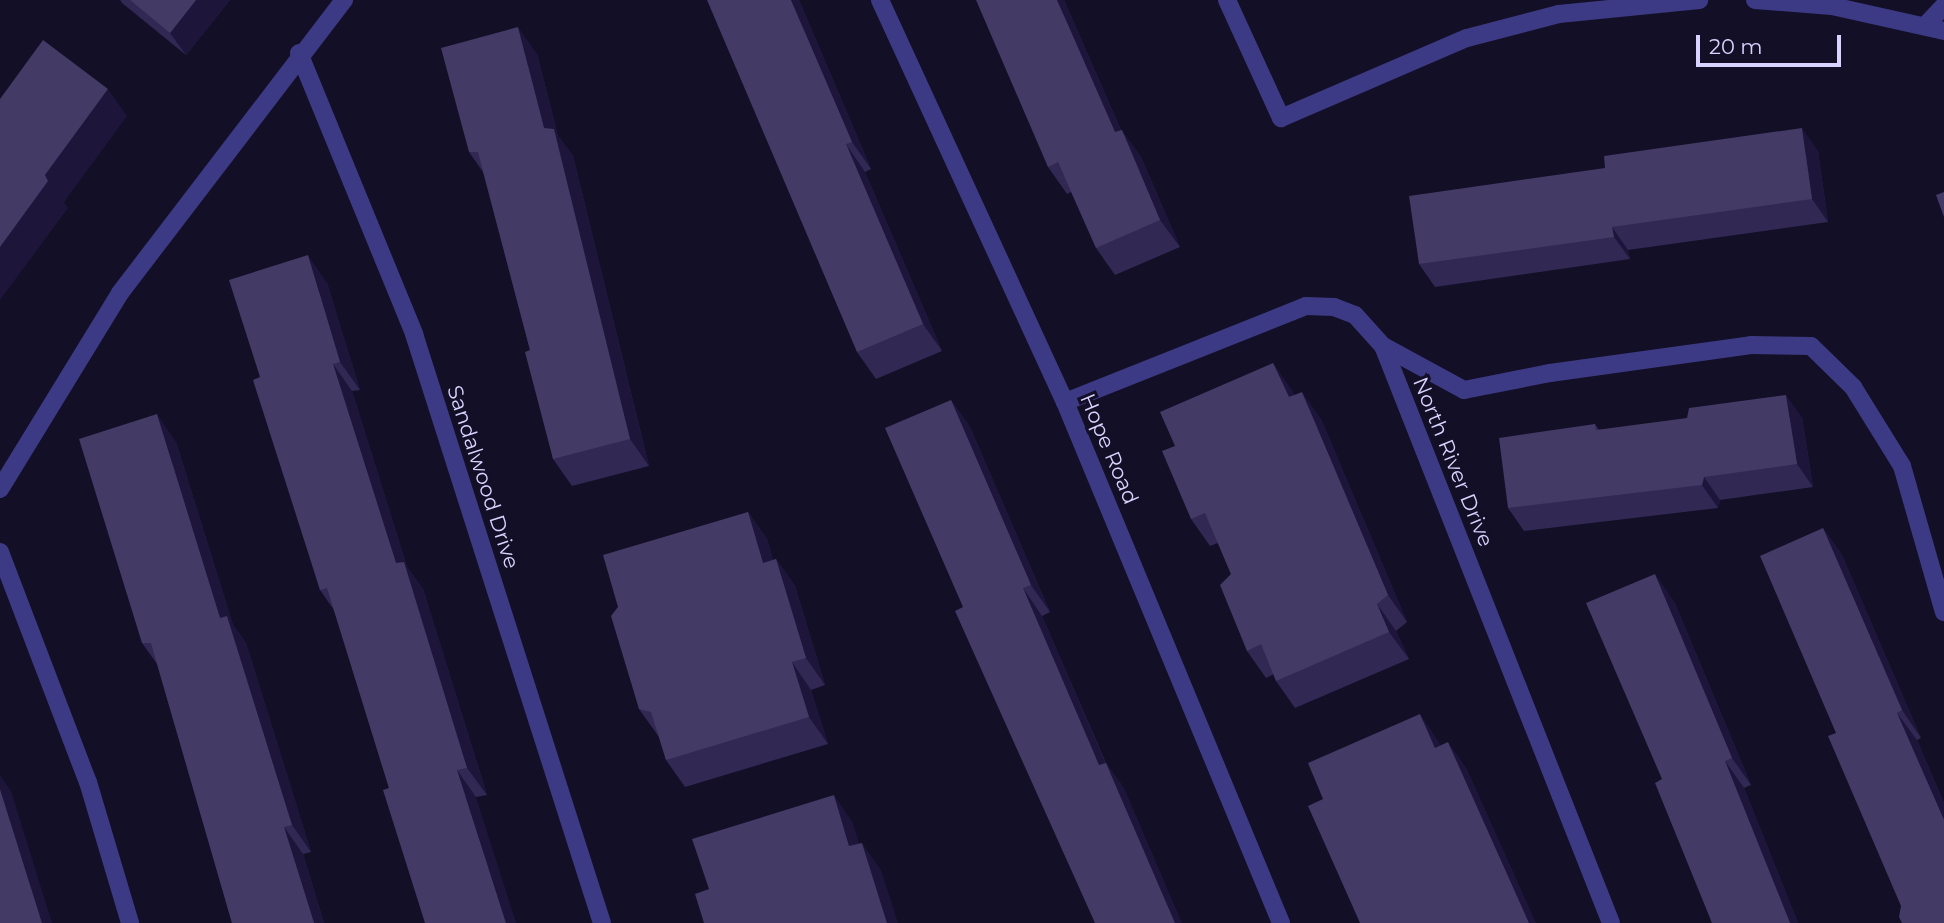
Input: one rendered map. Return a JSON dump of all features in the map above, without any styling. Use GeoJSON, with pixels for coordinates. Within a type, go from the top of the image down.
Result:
{"type":"FeatureCollection","features":[{"type":"Feature","properties":{"kind":"street"},"geometry":{"type":"LineString","coordinates":[[0,489],[120,293],[299,53],[344,0]]}},
{"type":"Feature","properties":{"kind":"street","name":"Hope Road"},"geometry":{"type":"LineString","coordinates":[[880,0],[1065,402],[1281,923]]}},
{"type":"Feature","properties":{"kind":"street"},"geometry":{"type":"LineString","coordinates":[[1227,0],[1281,118],[1467,38],[1559,14],[1699,0]]}},
{"type":"Feature","properties":{"kind":"street"},"geometry":{"type":"LineString","coordinates":[[1755,0],[1832,6],[1944,31]]}},
{"type":"Feature","properties":{"kind":"street"},"geometry":{"type":"LineString","coordinates":[[1926,25],[1944,6]]}},
{"type":"Feature","properties":{"kind":"street","name":"Sandalwood Drive"},"geometry":{"type":"LineString","coordinates":[[299,53],[414,334],[602,923]]}},
{"type":"Feature","properties":{"kind":"street","name":"North River Drive"},"geometry":{"type":"LineString","coordinates":[[1065,402],[1306,306],[1334,307],[1355,315],[1383,346],[1611,923]]}},
{"type":"Feature","properties":{"kind":"street"},"geometry":{"type":"LineString","coordinates":[[1383,346],[1464,390],[1550,373],[1751,345],[1811,346],[1853,387],[1902,466],[1944,612]]}},
{"type":"Feature","properties":{"kind":"street"},"geometry":{"type":"LineString","coordinates":[[0,552],[88,782],[130,923]]}},
{"type":"Feature","properties":{"kind":"building"},"geometry":{"type":"Polygon","coordinates":[[[130,0],[196,0],[170,33],[130,0]]]}},
{"type":"Feature","properties":{"kind":"building"},"geometry":{"type":"Polygon","coordinates":[[[707,0],[791,0],[852,142],[846,144],[923,324],[857,352],[707,0]]]}},
{"type":"Feature","properties":{"kind":"building"},"geometry":{"type":"Polygon","coordinates":[[[976,0],[1057,0],[1115,132],[1122,130],[1160,220],[1096,248],[1058,162],[1048,167],[976,0]]]}},
{"type":"Feature","properties":{"kind":"building"},"geometry":{"type":"Polygon","coordinates":[[[518,27],[544,128],[554,129],[630,439],[553,459],[525,352],[530,350],[478,152],[469,152],[441,48],[518,27]]]}},
{"type":"Feature","properties":{"kind":"building"},"geometry":{"type":"Polygon","coordinates":[[[43,40],[108,89],[45,175],[48,181],[0,247],[0,99],[43,40]]]}},
{"type":"Feature","properties":{"kind":"building"},"geometry":{"type":"Polygon","coordinates":[[[1802,128],[1812,199],[1612,227],[1614,237],[1419,264],[1409,196],[1605,168],[1604,156],[1802,128]]]}},
{"type":"Feature","properties":{"kind":"building"},"geometry":{"type":"Polygon","coordinates":[[[1944,192],[1944,217],[1936,195],[1944,192]]]}},
{"type":"Feature","properties":{"kind":"building"},"geometry":{"type":"Polygon","coordinates":[[[308,255],[340,362],[333,364],[396,563],[404,562],[467,768],[457,770],[506,923],[425,923],[383,790],[389,788],[327,588],[320,590],[253,380],[260,377],[229,280],[308,255]]]}},
{"type":"Feature","properties":{"kind":"building"},"geometry":{"type":"Polygon","coordinates":[[[1273,363],[1289,397],[1302,392],[1388,595],[1377,604],[1389,632],[1276,681],[1261,644],[1247,651],[1220,585],[1231,574],[1205,513],[1191,519],[1162,451],[1175,446],[1160,412],[1273,363]]]}},
{"type":"Feature","properties":{"kind":"building"},"geometry":{"type":"Polygon","coordinates":[[[1786,395],[1797,464],[1704,477],[1702,485],[1508,508],[1499,438],[1595,424],[1596,430],[1687,418],[1689,408],[1786,395]]]}},
{"type":"Feature","properties":{"kind":"building"},"geometry":{"type":"Polygon","coordinates":[[[951,400],[1031,585],[1023,588],[1099,765],[1106,763],[1175,923],[1095,923],[955,611],[963,607],[885,428],[951,400]]]}},
{"type":"Feature","properties":{"kind":"building"},"geometry":{"type":"Polygon","coordinates":[[[157,414],[220,618],[227,616],[292,825],[284,827],[314,923],[232,923],[151,643],[142,643],[79,439],[157,414]]]}},
{"type":"Feature","properties":{"kind":"building"},"geometry":{"type":"Polygon","coordinates":[[[748,512],[763,563],[776,559],[806,658],[792,662],[809,717],[666,760],[651,712],[639,709],[611,616],[618,607],[603,555],[748,512]]]}},
{"type":"Feature","properties":{"kind":"building"},"geometry":{"type":"Polygon","coordinates":[[[1823,528],[1902,710],[1897,713],[1944,820],[1944,923],[1902,923],[1899,917],[1901,906],[1828,736],[1836,733],[1760,556],[1823,528]]]}},
{"type":"Feature","properties":{"kind":"building"},"geometry":{"type":"Polygon","coordinates":[[[1655,574],[1732,758],[1725,761],[1790,923],[1712,923],[1655,783],[1662,779],[1586,603],[1655,574]]]}},
{"type":"Feature","properties":{"kind":"building"},"geometry":{"type":"Polygon","coordinates":[[[1420,714],[1435,748],[1448,742],[1529,923],[1360,923],[1308,806],[1323,799],[1308,763],[1420,714]]]}},
{"type":"Feature","properties":{"kind":"building"},"geometry":{"type":"Polygon","coordinates":[[[0,789],[42,923],[0,923],[0,789]]]}},
{"type":"Feature","properties":{"kind":"building"},"geometry":{"type":"Polygon","coordinates":[[[834,795],[849,846],[862,843],[887,923],[704,923],[695,894],[709,889],[692,839],[834,795]]]}}]}
